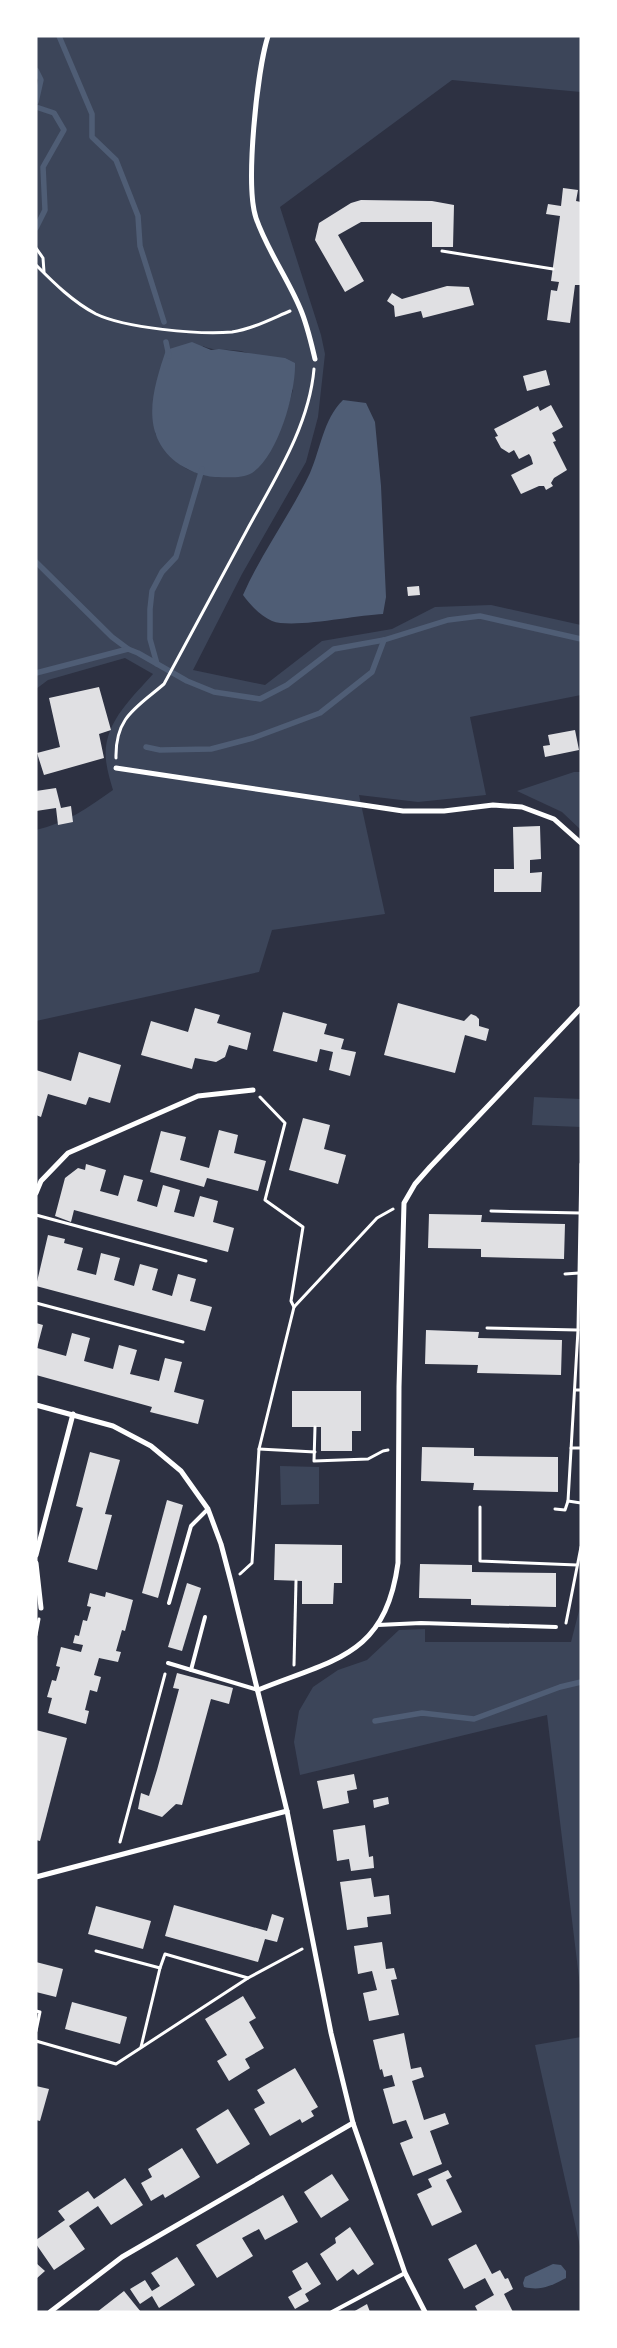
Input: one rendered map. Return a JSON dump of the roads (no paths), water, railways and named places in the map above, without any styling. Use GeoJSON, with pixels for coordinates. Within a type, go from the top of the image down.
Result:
{"type":"FeatureCollection","features":[{"type":"Feature","properties":{"kind":"street"},"geometry":{"type":"LineString","coordinates":[[268,36],[258,92],[251,192],[260,231],[300,307],[315,359]]}},
{"type":"Feature","properties":{"kind":"street"},"geometry":{"type":"LineString","coordinates":[[116,768],[403,811],[444,811],[492,804],[522,807],[554,819],[581,843]]}},
{"type":"Feature","properties":{"kind":"street"},"geometry":{"type":"LineString","coordinates":[[258,1690],[346,1655],[365,1641],[378,1625],[394,1590],[398,1563],[398,1450],[404,1203],[415,1184],[430,1167],[581,1008]]}},
{"type":"Feature","properties":{"kind":"street"},"geometry":{"type":"LineString","coordinates":[[36,1193],[41,1181],[68,1153],[198,1096],[253,1090]]}},
{"type":"Feature","properties":{"kind":"street"},"geometry":{"type":"LineString","coordinates":[[36,1405],[113,1426],[151,1446],[181,1471],[208,1508],[221,1544],[231,1582],[287,1811],[331,2033],[353,2123],[405,2273],[425,2312]]}},
{"type":"Feature","properties":{"kind":"street"},"geometry":{"type":"LineString","coordinates":[[36,1554],[73,1414]]}},
{"type":"Feature","properties":{"kind":"street"},"geometry":{"type":"LineString","coordinates":[[36,1563],[41,1608]]}},
{"type":"Feature","properties":{"kind":"street"},"geometry":{"type":"LineString","coordinates":[[36,1877],[287,1811]]}},
{"type":"Feature","properties":{"kind":"street"},"geometry":{"type":"LineString","coordinates":[[50,2312],[122,2257],[353,2123]]}},
{"type":"Feature","properties":{"kind":"lane"},"geometry":{"type":"LineString","coordinates":[[169,1603],[191,1526],[208,1508]]}},
{"type":"Feature","properties":{"kind":"lane"},"geometry":{"type":"LineString","coordinates":[[191,1670],[205,1617]]}},
{"type":"Feature","properties":{"kind":"lane"},"geometry":{"type":"LineString","coordinates":[[378,1625],[421,1623],[556,1627]]}},
{"type":"Feature","properties":{"kind":"lane"},"geometry":{"type":"LineString","coordinates":[[168,1663],[258,1690]]}},
{"type":"Feature","properties":{"kind":"lane"},"geometry":{"type":"LineString","coordinates":[[332,2312],[405,2273]]}},
{"type":"Feature","properties":{"kind":"waterway"},"geometry":{"type":"LineString","coordinates":[[59,36],[92,114],[92,137],[116,160],[138,216],[140,246],[164,322]]}},
{"type":"Feature","properties":{"kind":"waterway"},"geometry":{"type":"LineString","coordinates":[[36,70],[41,80],[36,102]]}},
{"type":"Feature","properties":{"kind":"waterway"},"geometry":{"type":"LineString","coordinates":[[36,107],[54,113],[64,130],[43,167],[45,210],[36,228]]}},
{"type":"Feature","properties":{"kind":"waterway"},"geometry":{"type":"LineString","coordinates":[[166,342],[169,356]]}},
{"type":"Feature","properties":{"kind":"waterway"},"geometry":{"type":"LineString","coordinates":[[157,664],[150,639],[152,591],[162,572],[176,557],[202,469]]}},
{"type":"Feature","properties":{"kind":"waterway"},"geometry":{"type":"LineString","coordinates":[[36,562],[112,637],[128,649]]}},
{"type":"Feature","properties":{"kind":"waterway"},"geometry":{"type":"LineString","coordinates":[[36,673],[128,649],[187,681],[214,692],[260,699],[287,685],[334,649],[384,640],[448,620],[480,616],[581,639]]}},
{"type":"Feature","properties":{"kind":"waterway"},"geometry":{"type":"LineString","coordinates":[[146,747],[160,750],[211,749],[253,738],[320,713],[372,672],[384,640]]}},
{"type":"Feature","properties":{"kind":"waterway"},"geometry":{"type":"LineString","coordinates":[[375,1721],[422,1713],[474,1719],[560,1687],[581,1682]]}}]}
